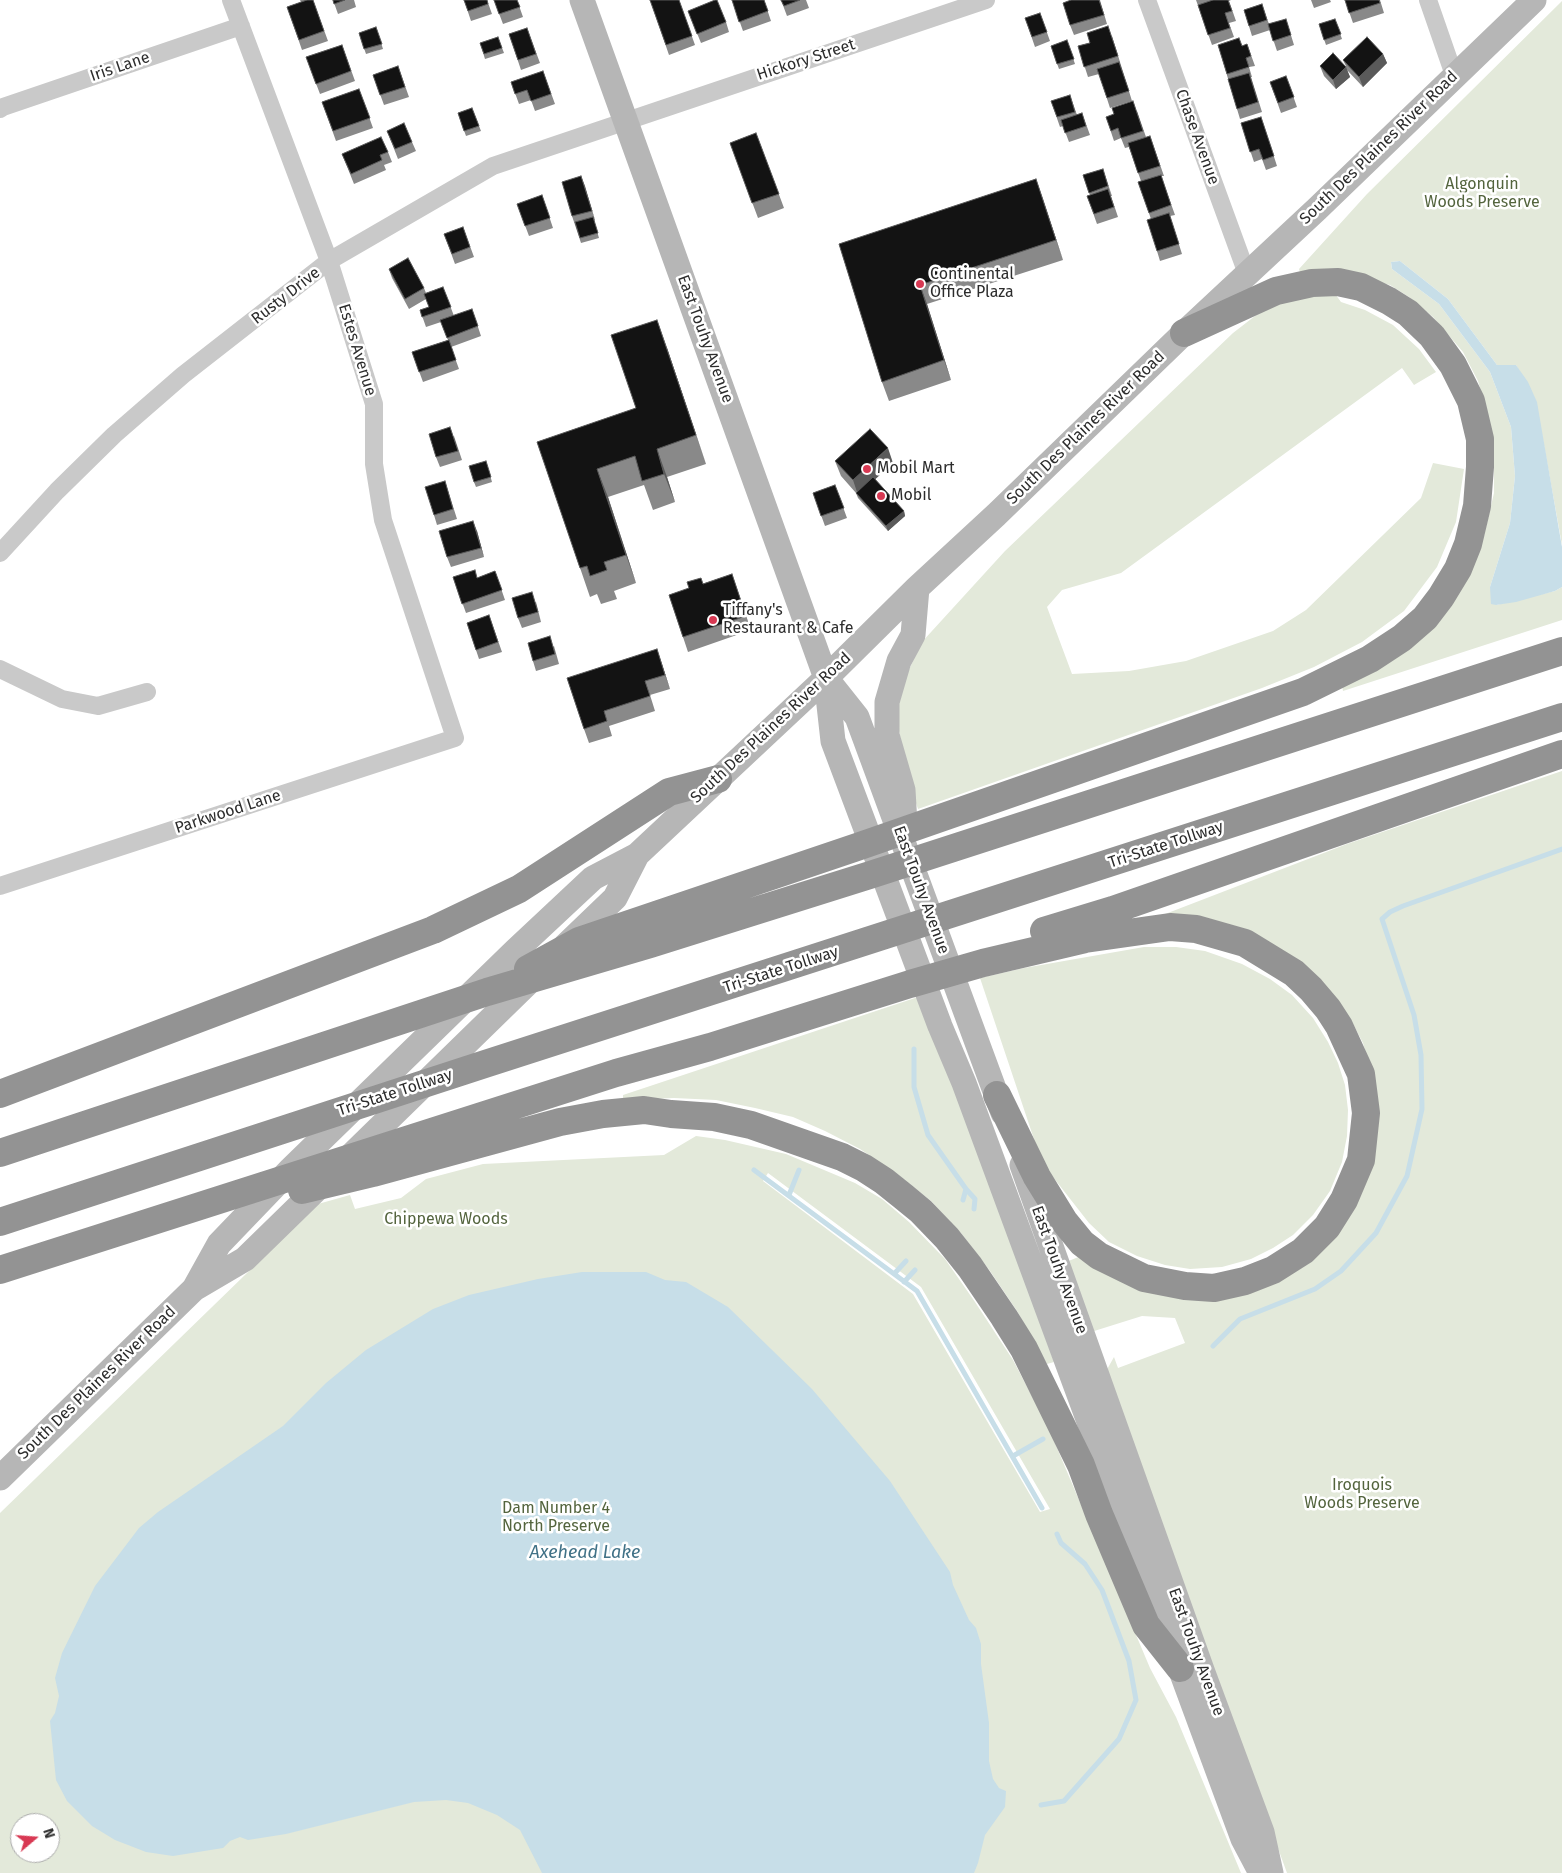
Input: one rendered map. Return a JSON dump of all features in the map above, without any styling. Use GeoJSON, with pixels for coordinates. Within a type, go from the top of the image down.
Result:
{"type":"FeatureCollection","features":[{"type":"Feature","properties":{"kind":"highway"},"geometry":{"type":"LineString","coordinates":[[487,992],[579,941],[860,846],[930,820],[1303,692],[1370,659],[1402,638],[1425,618],[1441,597],[1458,569],[1468,544],[1477,506],[1480,467],[1480,439],[1471,401],[1453,365],[1432,336],[1408,313],[1361,287],[1338,282],[1312,283],[1276,291],[1184,333]]}},
{"type":"Feature","properties":{"kind":"highway"},"geometry":{"type":"LineString","coordinates":[[0,1153],[487,992],[588,963],[870,874],[1562,651]]}},
{"type":"Feature","properties":{"kind":"highway","name":"Tri-State Tollway"},"geometry":{"type":"LineString","coordinates":[[0,1222],[1562,717]]}},
{"type":"Feature","properties":{"kind":"highway"},"geometry":{"type":"LineString","coordinates":[[0,1270],[238,1199],[408,1138],[616,1073],[703,1037],[981,957],[1562,754]]}},
{"type":"Feature","properties":{"kind":"highway"},"geometry":{"type":"LineString","coordinates":[[0,1094],[433,930],[519,889],[668,792],[718,779]]}},
{"type":"Feature","properties":{"kind":"highway"},"geometry":{"type":"LineString","coordinates":[[981,957],[1092,937],[1170,928],[1196,929],[1246,943],[1294,973],[1328,1009],[1339,1026],[1361,1074],[1366,1113],[1361,1160],[1344,1200],[1327,1227],[1303,1251],[1273,1270],[1244,1281],[1214,1288],[1185,1286],[1144,1278],[1098,1256],[1082,1243],[1064,1221],[1037,1177],[997,1095]]}},
{"type":"Feature","properties":{"kind":"highway"},"geometry":{"type":"LineString","coordinates":[[238,1199],[373,1173],[560,1122],[603,1114],[644,1110],[714,1117],[751,1125],[842,1157],[884,1181],[921,1211],[947,1238],[970,1268],[1024,1349],[1081,1465],[1099,1514],[1146,1624],[1180,1668]]}},
{"type":"Feature","properties":{"kind":"main road","name":"East Touhy Avenue"},"geometry":{"type":"LineString","coordinates":[[582,0],[826,678],[833,741],[940,1026],[967,1092],[1243,1839],[1260,1873]]}},
{"type":"Feature","properties":{"kind":"main road","name":"South Des Plaines River Road"},"geometry":{"type":"LineString","coordinates":[[0,1478],[194,1289],[245,1259],[615,898],[637,855],[826,678],[917,588],[996,516],[1184,333],[1534,0]]}},
{"type":"Feature","properties":{"kind":"main road"},"geometry":{"type":"LineString","coordinates":[[907,851],[903,790],[888,735],[886,702],[899,661],[913,635],[917,588]]}},
{"type":"Feature","properties":{"kind":"main road","name":"East Touhy Avenue"},"geometry":{"type":"LineString","coordinates":[[826,678],[857,717],[997,1095],[1198,1661],[1262,1832],[1272,1873]]}},
{"type":"Feature","properties":{"kind":"street","name":"Estes Avenue"},"geometry":{"type":"LineString","coordinates":[[232,0],[329,262],[374,404],[374,464],[382,520],[455,738]]}},
{"type":"Feature","properties":{"kind":"street","name":"Hickory Street"},"geometry":{"type":"LineString","coordinates":[[626,120],[986,0]]}},
{"type":"Feature","properties":{"kind":"street","name":"Chase Avenue"},"geometry":{"type":"LineString","coordinates":[[1147,0],[1247,274]]}},
{"type":"Feature","properties":{"kind":"street"},"geometry":{"type":"LineString","coordinates":[[1428,0],[1454,75]]}},
{"type":"Feature","properties":{"kind":"street","name":"Iris Lane"},"geometry":{"type":"LineString","coordinates":[[0,109],[241,26]]}},
{"type":"Feature","properties":{"kind":"street","name":"Rusty Drive"},"geometry":{"type":"LineString","coordinates":[[0,553],[57,491],[114,435],[183,375],[329,262],[493,166],[626,120]]}},
{"type":"Feature","properties":{"kind":"street"},"geometry":{"type":"LineString","coordinates":[[0,669],[62,699],[98,706],[147,692]]}},
{"type":"Feature","properties":{"kind":"street","name":"Parkwood Lane"},"geometry":{"type":"LineString","coordinates":[[0,886],[455,738]]}},
{"type":"Feature","properties":{"kind":"green space","name":"Algonquin Woods Preserve"},"geometry":{"type":"Polygon","coordinates":[[[1562,1],[1562,545],[1536,401],[1516,365],[1497,365],[1448,299],[1400,261],[1391,262],[1392,269],[1439,304],[1490,372],[1511,427],[1515,476],[1510,523],[1490,587],[1496,605],[1555,591],[1562,587],[1562,620],[1343,691],[1342,686],[1484,536],[1494,493],[1494,456],[1489,419],[1478,381],[1463,352],[1433,317],[1409,297],[1390,285],[1373,281],[1301,276],[1299,269],[1367,194],[1562,1]]]}},
{"type":"Feature","properties":{"kind":"green space"},"geometry":{"type":"Polygon","coordinates":[[[1333,291],[1341,302],[1365,310],[1393,325],[1419,349],[1436,372],[1414,385],[1402,368],[1121,573],[1062,590],[1047,607],[1072,674],[1129,671],[1186,661],[1273,631],[1306,610],[1421,498],[1433,463],[1464,469],[1456,522],[1437,567],[1404,611],[1362,642],[1314,667],[1262,688],[918,809],[906,774],[897,718],[900,690],[921,643],[1005,551],[1233,333],[1255,316],[1275,305],[1333,291]]]}},
{"type":"Feature","properties":{"kind":"green space","name":"Iroquois Woods Preserve"},"geometry":{"type":"Polygon","coordinates":[[[1562,771],[1562,1873],[1287,1873],[1105,1373],[1114,1357],[1118,1368],[1185,1343],[1175,1318],[1142,1316],[1091,1332],[1066,1262],[1081,1256],[1189,1297],[1336,1232],[1373,1078],[1363,1043],[1353,1024],[1332,994],[1160,916],[1347,844],[1562,771]]]}},
{"type":"Feature","properties":{"kind":"green space"},"geometry":{"type":"Polygon","coordinates":[[[1144,947],[1176,947],[1205,951],[1242,964],[1270,979],[1292,995],[1313,1018],[1338,1063],[1345,1085],[1348,1110],[1347,1136],[1342,1162],[1330,1191],[1313,1215],[1293,1235],[1251,1259],[1222,1267],[1190,1269],[1165,1265],[1137,1256],[1109,1242],[1089,1223],[1042,1163],[980,978],[1024,968],[1144,947]]]}},
{"type":"Feature","properties":{"kind":"green space"},"geometry":{"type":"Polygon","coordinates":[[[918,997],[953,1081],[1054,1362],[1047,1364],[1017,1311],[961,1233],[931,1201],[896,1173],[860,1149],[793,1117],[755,1108],[716,1100],[674,1098],[623,1100],[623,1095],[918,997]]]}},
{"type":"Feature","properties":{"kind":"green space","name":"Axehead Lake"},"geometry":{"type":"Polygon","coordinates":[[[696,1136],[725,1140],[786,1154],[855,1183],[882,1199],[909,1222],[945,1259],[975,1302],[1013,1360],[1049,1429],[1150,1668],[1176,1717],[1241,1873],[0,1873],[0,1513],[318,1204],[350,1195],[355,1209],[401,1198],[426,1179],[483,1164],[664,1155],[696,1136]],[[768,1173],[763,1181],[913,1294],[1040,1512],[1050,1509],[921,1287],[768,1173]]]}},
{"type":"Feature","properties":{"kind":"water"},"geometry":{"type":"Polygon","coordinates":[[[1400,261],[1448,299],[1497,365],[1516,365],[1528,382],[1537,402],[1562,547],[1562,587],[1555,591],[1516,602],[1491,604],[1490,587],[1510,523],[1515,476],[1511,427],[1490,372],[1439,304],[1392,269],[1391,262],[1400,261]]]}},
{"type":"Feature","properties":{"kind":"water","name":"Axehead Lake"},"geometry":{"type":"Polygon","coordinates":[[[582,1272],[646,1272],[665,1280],[686,1282],[728,1307],[812,1389],[890,1481],[950,1572],[953,1585],[969,1620],[976,1628],[981,1644],[981,1664],[989,1723],[989,1761],[993,1779],[999,1788],[1006,1791],[1005,1807],[985,1835],[974,1873],[542,1873],[520,1830],[497,1815],[468,1803],[446,1800],[414,1802],[286,1834],[248,1840],[240,1837],[230,1841],[223,1848],[173,1856],[146,1852],[115,1840],[92,1826],[67,1801],[56,1780],[50,1721],[55,1713],[59,1696],[55,1678],[62,1653],[95,1586],[139,1528],[158,1512],[283,1426],[326,1383],[366,1350],[433,1309],[469,1295],[538,1279],[582,1272]]]}},
{"type":"Feature","properties":{"kind":"building"},"geometry":{"type":"Polygon","coordinates":[[[307,0],[313,0],[324,31],[299,40],[287,7],[307,0]]]}},
{"type":"Feature","properties":{"kind":"building"},"geometry":{"type":"Polygon","coordinates":[[[333,0],[345,0],[334,4],[333,0]]]}},
{"type":"Feature","properties":{"kind":"building"},"geometry":{"type":"Polygon","coordinates":[[[464,0],[487,0],[488,4],[468,11],[464,0]]]}},
{"type":"Feature","properties":{"kind":"building"},"geometry":{"type":"Polygon","coordinates":[[[494,0],[517,0],[520,7],[499,14],[494,0]]]}},
{"type":"Feature","properties":{"kind":"building"},"geometry":{"type":"Polygon","coordinates":[[[650,0],[679,0],[692,36],[666,45],[650,0]]]}},
{"type":"Feature","properties":{"kind":"building"},"geometry":{"type":"Polygon","coordinates":[[[717,0],[726,22],[697,34],[688,11],[717,0]]]}},
{"type":"Feature","properties":{"kind":"building"},"geometry":{"type":"Polygon","coordinates":[[[732,0],[764,0],[768,11],[739,22],[732,0]]]}},
{"type":"Feature","properties":{"kind":"building"},"geometry":{"type":"Polygon","coordinates":[[[781,0],[800,0],[784,6],[781,0]]]}},
{"type":"Feature","properties":{"kind":"building"},"geometry":{"type":"Polygon","coordinates":[[[1071,0],[1099,0],[1104,15],[1070,25],[1063,3],[1071,0]]]}},
{"type":"Feature","properties":{"kind":"building"},"geometry":{"type":"Polygon","coordinates":[[[1213,0],[1228,0],[1232,11],[1225,13],[1230,28],[1208,35],[1198,5],[1213,0]]]}},
{"type":"Feature","properties":{"kind":"building"},"geometry":{"type":"Polygon","coordinates":[[[1345,0],[1379,0],[1380,3],[1349,13],[1345,0]]]}},
{"type":"Feature","properties":{"kind":"building"},"geometry":{"type":"Polygon","coordinates":[[[1262,4],[1267,20],[1249,26],[1244,10],[1262,4]]]}},
{"type":"Feature","properties":{"kind":"building"},"geometry":{"type":"Polygon","coordinates":[[[1040,13],[1047,32],[1032,37],[1025,18],[1040,13]]]}},
{"type":"Feature","properties":{"kind":"building"},"geometry":{"type":"Polygon","coordinates":[[[1286,19],[1291,35],[1273,41],[1268,24],[1286,19]]]}},
{"type":"Feature","properties":{"kind":"building"},"geometry":{"type":"Polygon","coordinates":[[[1335,19],[1341,34],[1324,40],[1319,24],[1335,19]]]}},
{"type":"Feature","properties":{"kind":"building"},"geometry":{"type":"Polygon","coordinates":[[[1108,26],[1118,56],[1084,67],[1078,46],[1090,43],[1087,33],[1108,26]]]}},
{"type":"Feature","properties":{"kind":"building"},"geometry":{"type":"Polygon","coordinates":[[[376,27],[382,44],[364,49],[359,33],[376,27]]]}},
{"type":"Feature","properties":{"kind":"building"},"geometry":{"type":"Polygon","coordinates":[[[527,28],[536,54],[518,60],[509,34],[527,28]]]}},
{"type":"Feature","properties":{"kind":"building"},"geometry":{"type":"Polygon","coordinates":[[[498,37],[502,48],[484,54],[480,43],[498,37]]]}},
{"type":"Feature","properties":{"kind":"building"},"geometry":{"type":"Polygon","coordinates":[[[1367,37],[1383,54],[1359,77],[1343,60],[1367,37]]]}},
{"type":"Feature","properties":{"kind":"building"},"geometry":{"type":"Polygon","coordinates":[[[1239,38],[1242,46],[1247,44],[1251,56],[1246,58],[1249,67],[1227,74],[1218,45],[1239,38]]]}},
{"type":"Feature","properties":{"kind":"building"},"geometry":{"type":"Polygon","coordinates":[[[1067,40],[1074,59],[1057,64],[1051,46],[1067,40]]]}},
{"type":"Feature","properties":{"kind":"building"},"geometry":{"type":"Polygon","coordinates":[[[342,45],[351,71],[316,84],[306,57],[342,45]]]}},
{"type":"Feature","properties":{"kind":"building"},"geometry":{"type":"Polygon","coordinates":[[[1333,53],[1346,67],[1333,80],[1320,66],[1333,53]]]}},
{"type":"Feature","properties":{"kind":"building"},"geometry":{"type":"Polygon","coordinates":[[[1119,62],[1129,91],[1107,98],[1097,69],[1119,62]]]}},
{"type":"Feature","properties":{"kind":"building"},"geometry":{"type":"Polygon","coordinates":[[[398,66],[405,87],[380,95],[373,75],[398,66]]]}},
{"type":"Feature","properties":{"kind":"building"},"geometry":{"type":"Polygon","coordinates":[[[543,71],[551,94],[531,101],[527,90],[515,94],[511,82],[543,71]]]}},
{"type":"Feature","properties":{"kind":"building"},"geometry":{"type":"Polygon","coordinates":[[[1249,73],[1258,102],[1237,109],[1228,79],[1249,73]]]}},
{"type":"Feature","properties":{"kind":"building"},"geometry":{"type":"Polygon","coordinates":[[[1286,76],[1294,97],[1278,103],[1270,82],[1286,76]]]}},
{"type":"Feature","properties":{"kind":"building"},"geometry":{"type":"Polygon","coordinates":[[[359,89],[370,118],[333,131],[322,102],[359,89]]]}},
{"type":"Feature","properties":{"kind":"building"},"geometry":{"type":"Polygon","coordinates":[[[1070,95],[1075,112],[1057,117],[1051,101],[1070,95]]]}},
{"type":"Feature","properties":{"kind":"building"},"geometry":{"type":"Polygon","coordinates":[[[1133,101],[1143,131],[1121,138],[1118,128],[1111,131],[1106,117],[1114,114],[1112,108],[1133,101]]]}},
{"type":"Feature","properties":{"kind":"building"},"geometry":{"type":"Polygon","coordinates":[[[472,108],[479,126],[464,131],[458,113],[472,108]]]}},
{"type":"Feature","properties":{"kind":"building"},"geometry":{"type":"Polygon","coordinates":[[[1082,113],[1086,126],[1065,133],[1061,120],[1082,113]]]}},
{"type":"Feature","properties":{"kind":"building"},"geometry":{"type":"Polygon","coordinates":[[[1261,117],[1274,156],[1263,160],[1259,149],[1250,152],[1241,123],[1261,117]]]}},
{"type":"Feature","properties":{"kind":"building"},"geometry":{"type":"Polygon","coordinates":[[[404,123],[412,142],[395,149],[387,131],[404,123]]]}},
{"type":"Feature","properties":{"kind":"building"},"geometry":{"type":"Polygon","coordinates":[[[756,133],[779,194],[752,203],[730,143],[756,133]]]}},
{"type":"Feature","properties":{"kind":"building"},"geometry":{"type":"Polygon","coordinates":[[[1150,136],[1160,166],[1138,173],[1128,143],[1150,136]]]}},
{"type":"Feature","properties":{"kind":"building"},"geometry":{"type":"Polygon","coordinates":[[[381,137],[388,152],[380,155],[382,160],[351,174],[342,154],[381,137]]]}},
{"type":"Feature","properties":{"kind":"building"},"geometry":{"type":"Polygon","coordinates":[[[1103,169],[1108,186],[1089,193],[1083,175],[1103,169]]]}},
{"type":"Feature","properties":{"kind":"building"},"geometry":{"type":"Polygon","coordinates":[[[1161,175],[1171,205],[1149,213],[1138,182],[1161,175]]]}},
{"type":"Feature","properties":{"kind":"building"},"geometry":{"type":"Polygon","coordinates":[[[581,176],[592,211],[572,216],[562,182],[581,176]]]}},
{"type":"Feature","properties":{"kind":"building","name":"Continental Office Plaza"},"geometry":{"type":"Polygon","coordinates":[[[1036,179],[1056,240],[920,285],[944,360],[882,382],[839,244],[1036,179]]]}},
{"type":"Feature","properties":{"kind":"building"},"geometry":{"type":"Polygon","coordinates":[[[1108,189],[1114,207],[1094,214],[1087,196],[1108,189]]]}},
{"type":"Feature","properties":{"kind":"building"},"geometry":{"type":"Polygon","coordinates":[[[542,195],[550,218],[525,226],[517,204],[542,195]]]}},
{"type":"Feature","properties":{"kind":"building"},"geometry":{"type":"Polygon","coordinates":[[[1169,213],[1179,244],[1157,251],[1147,220],[1169,213]]]}},
{"type":"Feature","properties":{"kind":"building"},"geometry":{"type":"Polygon","coordinates":[[[593,217],[598,233],[580,238],[575,222],[593,217]]]}},
{"type":"Feature","properties":{"kind":"building"},"geometry":{"type":"Polygon","coordinates":[[[463,227],[470,247],[452,254],[444,234],[463,227]]]}},
{"type":"Feature","properties":{"kind":"building"},"geometry":{"type":"Polygon","coordinates":[[[408,258],[424,288],[405,299],[389,269],[408,258]]]}},
{"type":"Feature","properties":{"kind":"building"},"geometry":{"type":"Polygon","coordinates":[[[443,287],[451,307],[422,317],[420,310],[429,307],[424,294],[443,287]]]}},
{"type":"Feature","properties":{"kind":"building"},"geometry":{"type":"Polygon","coordinates":[[[472,309],[478,326],[447,338],[440,320],[472,309]]]}},
{"type":"Feature","properties":{"kind":"building"},"geometry":{"type":"Polygon","coordinates":[[[657,320],[696,435],[657,449],[664,474],[642,481],[635,456],[597,469],[626,555],[604,562],[607,570],[590,576],[587,566],[580,568],[537,442],[636,408],[611,335],[657,320]]]}},
{"type":"Feature","properties":{"kind":"building"},"geometry":{"type":"Polygon","coordinates":[[[449,340],[456,360],[419,372],[412,352],[449,340]]]}},
{"type":"Feature","properties":{"kind":"building"},"geometry":{"type":"Polygon","coordinates":[[[450,427],[458,451],[436,457],[429,434],[450,427]]]}},
{"type":"Feature","properties":{"kind":"building"},"geometry":{"type":"Polygon","coordinates":[[[870,429],[888,448],[853,480],[835,461],[870,429]]]}},
{"type":"Feature","properties":{"kind":"building"},"geometry":{"type":"Polygon","coordinates":[[[486,461],[491,477],[474,482],[469,466],[486,461]]]}},
{"type":"Feature","properties":{"kind":"building"},"geometry":{"type":"Polygon","coordinates":[[[873,477],[904,511],[886,526],[856,493],[873,477]]]}},
{"type":"Feature","properties":{"kind":"building"},"geometry":{"type":"Polygon","coordinates":[[[445,481],[453,509],[434,515],[425,487],[445,481]]]}},
{"type":"Feature","properties":{"kind":"building"},"geometry":{"type":"Polygon","coordinates":[[[835,485],[844,508],[821,516],[813,493],[835,485]]]}},
{"type":"Feature","properties":{"kind":"building"},"geometry":{"type":"Polygon","coordinates":[[[473,521],[481,548],[447,557],[439,531],[473,521]]]}},
{"type":"Feature","properties":{"kind":"building"},"geometry":{"type":"Polygon","coordinates":[[[475,570],[477,578],[495,571],[502,590],[462,604],[453,577],[475,570]]]}},
{"type":"Feature","properties":{"kind":"building","name":"Tiffany's Restaurant & Cafe"},"geometry":{"type":"Polygon","coordinates":[[[732,574],[746,616],[683,637],[669,595],[689,588],[687,582],[701,578],[703,584],[732,574]]]}},
{"type":"Feature","properties":{"kind":"building"},"geometry":{"type":"Polygon","coordinates":[[[532,592],[538,612],[518,618],[512,598],[532,592]]]}},
{"type":"Feature","properties":{"kind":"building"},"geometry":{"type":"Polygon","coordinates":[[[489,615],[498,642],[476,650],[467,623],[489,615]]]}},
{"type":"Feature","properties":{"kind":"building"},"geometry":{"type":"Polygon","coordinates":[[[550,636],[555,654],[533,661],[528,643],[550,636]]]}},
{"type":"Feature","properties":{"kind":"building"},"geometry":{"type":"Polygon","coordinates":[[[657,649],[665,675],[645,681],[650,696],[604,711],[607,721],[584,729],[567,678],[657,649]]]}},
{"type":"Feature","properties":{"kind":"waterway"},"geometry":{"type":"LineString","coordinates":[[1213,1346],[1240,1319],[1315,1289],[1341,1271],[1376,1233],[1407,1176],[1422,1109],[1421,1055],[1414,1015],[1382,919],[1390,912],[1403,906],[1562,849]]}},
{"type":"Feature","properties":{"kind":"waterway"},"geometry":{"type":"LineString","coordinates":[[914,1049],[914,1087],[928,1135],[966,1189],[963,1200]]}},
{"type":"Feature","properties":{"kind":"waterway"},"geometry":{"type":"LineString","coordinates":[[754,1170],[917,1291],[1042,1508]]}},
{"type":"Feature","properties":{"kind":"waterway"},"geometry":{"type":"LineString","coordinates":[[789,1195],[799,1170]]}},
{"type":"Feature","properties":{"kind":"waterway"},"geometry":{"type":"LineString","coordinates":[[966,1189],[975,1199],[974,1209]]}},
{"type":"Feature","properties":{"kind":"waterway"},"geometry":{"type":"LineString","coordinates":[[894,1274],[906,1261]]}},
{"type":"Feature","properties":{"kind":"waterway"},"geometry":{"type":"LineString","coordinates":[[904,1282],[915,1270]]}},
{"type":"Feature","properties":{"kind":"waterway"},"geometry":{"type":"LineString","coordinates":[[1013,1456],[1043,1439]]}},
{"type":"Feature","properties":{"kind":"waterway"},"geometry":{"type":"LineString","coordinates":[[1041,1805],[1064,1801],[1119,1739],[1136,1700],[1129,1661],[1102,1590],[1085,1564],[1061,1543],[1057,1534]]}},
{"type":"Feature","properties":{"kind":"place","name":"Continental Office Plaza"},"geometry":{"type":"Point","coordinates":[920,284]}},
{"type":"Feature","properties":{"kind":"place","name":"Mobil Mart"},"geometry":{"type":"Point","coordinates":[867,469]}},
{"type":"Feature","properties":{"kind":"place","name":"Mobil"},"geometry":{"type":"Point","coordinates":[881,496]}},
{"type":"Feature","properties":{"kind":"place","name":"Tiffany's Restaurant & Cafe"},"geometry":{"type":"Point","coordinates":[713,620]}},
{"type":"Feature","properties":{"kind":"park label","name":"Chippewa Woods"},"geometry":{"type":"Point","coordinates":[446,1220]}},
{"type":"Feature","properties":{"kind":"park label","name":"Dam Number 4 North Preserve"},"geometry":{"type":"Point","coordinates":[556,1518]}}]}
